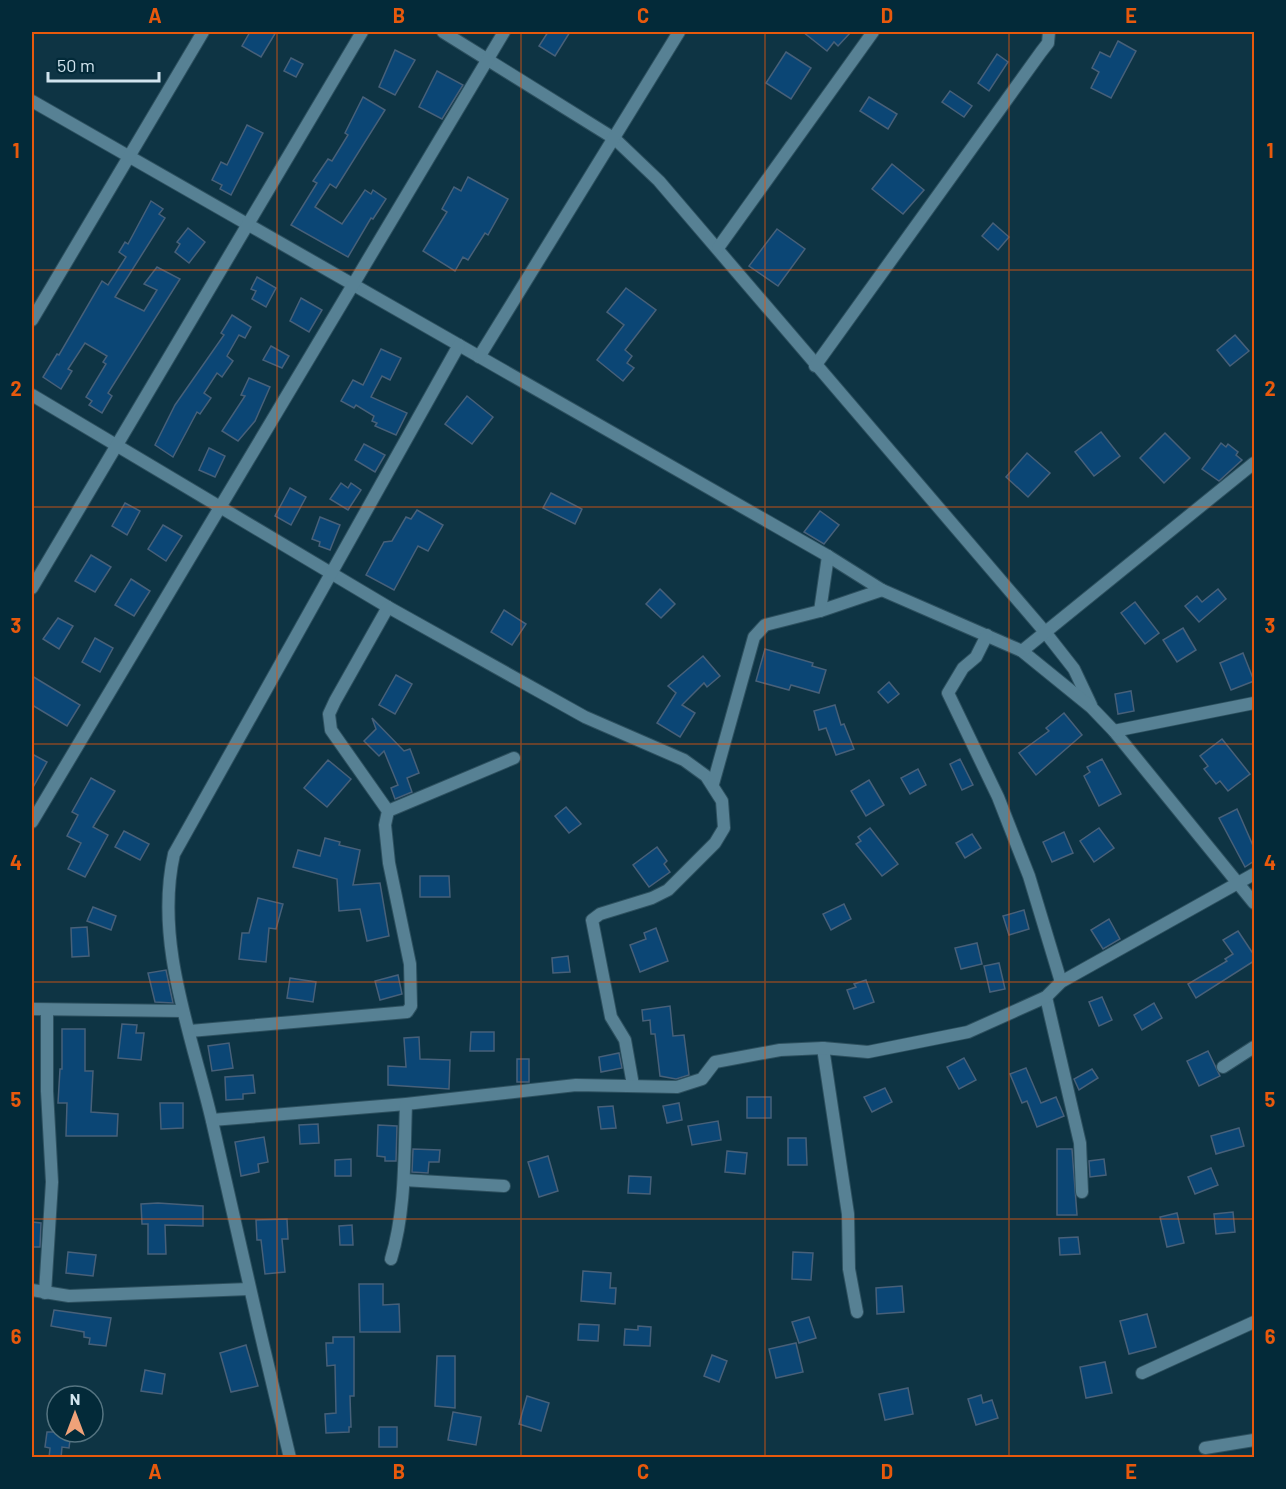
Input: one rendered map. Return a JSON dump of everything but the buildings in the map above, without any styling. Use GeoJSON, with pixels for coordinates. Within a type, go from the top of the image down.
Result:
{"type":"FeatureCollection","features":[{"type":"Feature","properties":{"kind":"street"},"geometry":{"type":"LineString","coordinates":[[32,320],[203,32]]}},
{"type":"Feature","properties":{"kind":"street"},"geometry":{"type":"LineString","coordinates":[[32,588],[362,32]]}},
{"type":"Feature","properties":{"kind":"street"},"geometry":{"type":"LineString","coordinates":[[443,32],[488,58],[615,140],[659,181],[1045,632],[1074,669],[1091,706]]}},
{"type":"Feature","properties":{"kind":"street"},"geometry":{"type":"LineString","coordinates":[[32,822],[504,32]]}},
{"type":"Feature","properties":{"kind":"street"},"geometry":{"type":"LineString","coordinates":[[479,357],[615,140],[679,32]]}},
{"type":"Feature","properties":{"kind":"street"},"geometry":{"type":"LineString","coordinates":[[718,248],[873,32]]}},
{"type":"Feature","properties":{"kind":"street"},"geometry":{"type":"LineString","coordinates":[[815,366],[1048,43],[1049,32]]}},
{"type":"Feature","properties":{"kind":"street"},"geometry":{"type":"LineString","coordinates":[[32,101],[828,556],[882,590],[1022,651],[1091,706],[1240,882],[1254,903]]}},
{"type":"Feature","properties":{"kind":"street"},"geometry":{"type":"LineString","coordinates":[[293,1457],[249,1289],[212,1120],[183,1011],[167,902],[168,880],[174,854],[459,345]]}},
{"type":"Feature","properties":{"kind":"street"},"geometry":{"type":"LineString","coordinates":[[32,394],[388,607],[585,717],[684,760],[713,784],[722,801],[724,828],[715,843],[668,890],[652,898],[600,914],[592,920],[591,926],[611,1017],[625,1040],[633,1085]]}},
{"type":"Feature","properties":{"kind":"street"},"geometry":{"type":"LineString","coordinates":[[1022,651],[1254,463]]}},
{"type":"Feature","properties":{"kind":"street"},"geometry":{"type":"LineString","coordinates":[[820,611],[828,556]]}},
{"type":"Feature","properties":{"kind":"street"},"geometry":{"type":"LineString","coordinates":[[713,784],[754,637],[765,625],[820,611],[882,590]]}},
{"type":"Feature","properties":{"kind":"street"},"geometry":{"type":"LineString","coordinates":[[190,1031],[407,1012],[411,1006],[410,964],[389,863],[385,825],[388,811],[331,730],[328,721],[335,701],[388,607]]}},
{"type":"Feature","properties":{"kind":"street"},"geometry":{"type":"LineString","coordinates":[[987,635],[976,657],[963,668],[948,693],[1002,807],[1029,876],[1060,982]]}},
{"type":"Feature","properties":{"kind":"street"},"geometry":{"type":"LineString","coordinates":[[1114,731],[1254,703]]}},
{"type":"Feature","properties":{"kind":"street"},"geometry":{"type":"LineString","coordinates":[[388,811],[514,758]]}},
{"type":"Feature","properties":{"kind":"street"},"geometry":{"type":"LineString","coordinates":[[212,1120],[406,1104],[576,1085],[677,1087],[702,1079],[715,1062],[780,1050],[823,1048],[868,1052],[968,1032],[1046,997],[1060,982],[1254,874]]}},
{"type":"Feature","properties":{"kind":"street"},"geometry":{"type":"LineString","coordinates":[[1046,997],[1080,1143],[1082,1192]]}},
{"type":"Feature","properties":{"kind":"street"},"geometry":{"type":"LineString","coordinates":[[32,1009],[183,1011]]}},
{"type":"Feature","properties":{"kind":"street"},"geometry":{"type":"LineString","coordinates":[[45,1293],[52,1182],[47,1091],[47,1010]]}},
{"type":"Feature","properties":{"kind":"street"},"geometry":{"type":"LineString","coordinates":[[1223,1067],[1254,1047]]}},
{"type":"Feature","properties":{"kind":"street"},"geometry":{"type":"LineString","coordinates":[[823,1048],[848,1214],[849,1269],[857,1312]]}},
{"type":"Feature","properties":{"kind":"street"},"geometry":{"type":"LineString","coordinates":[[391,1259],[396,1241],[404,1180],[406,1104]]}},
{"type":"Feature","properties":{"kind":"street"},"geometry":{"type":"LineString","coordinates":[[404,1180],[504,1186]]}},
{"type":"Feature","properties":{"kind":"street"},"geometry":{"type":"LineString","coordinates":[[32,1290],[69,1296],[249,1289]]}},
{"type":"Feature","properties":{"kind":"street"},"geometry":{"type":"LineString","coordinates":[[1142,1373],[1254,1322]]}},
{"type":"Feature","properties":{"kind":"street"},"geometry":{"type":"LineString","coordinates":[[1205,1448],[1254,1440]]}}]}
